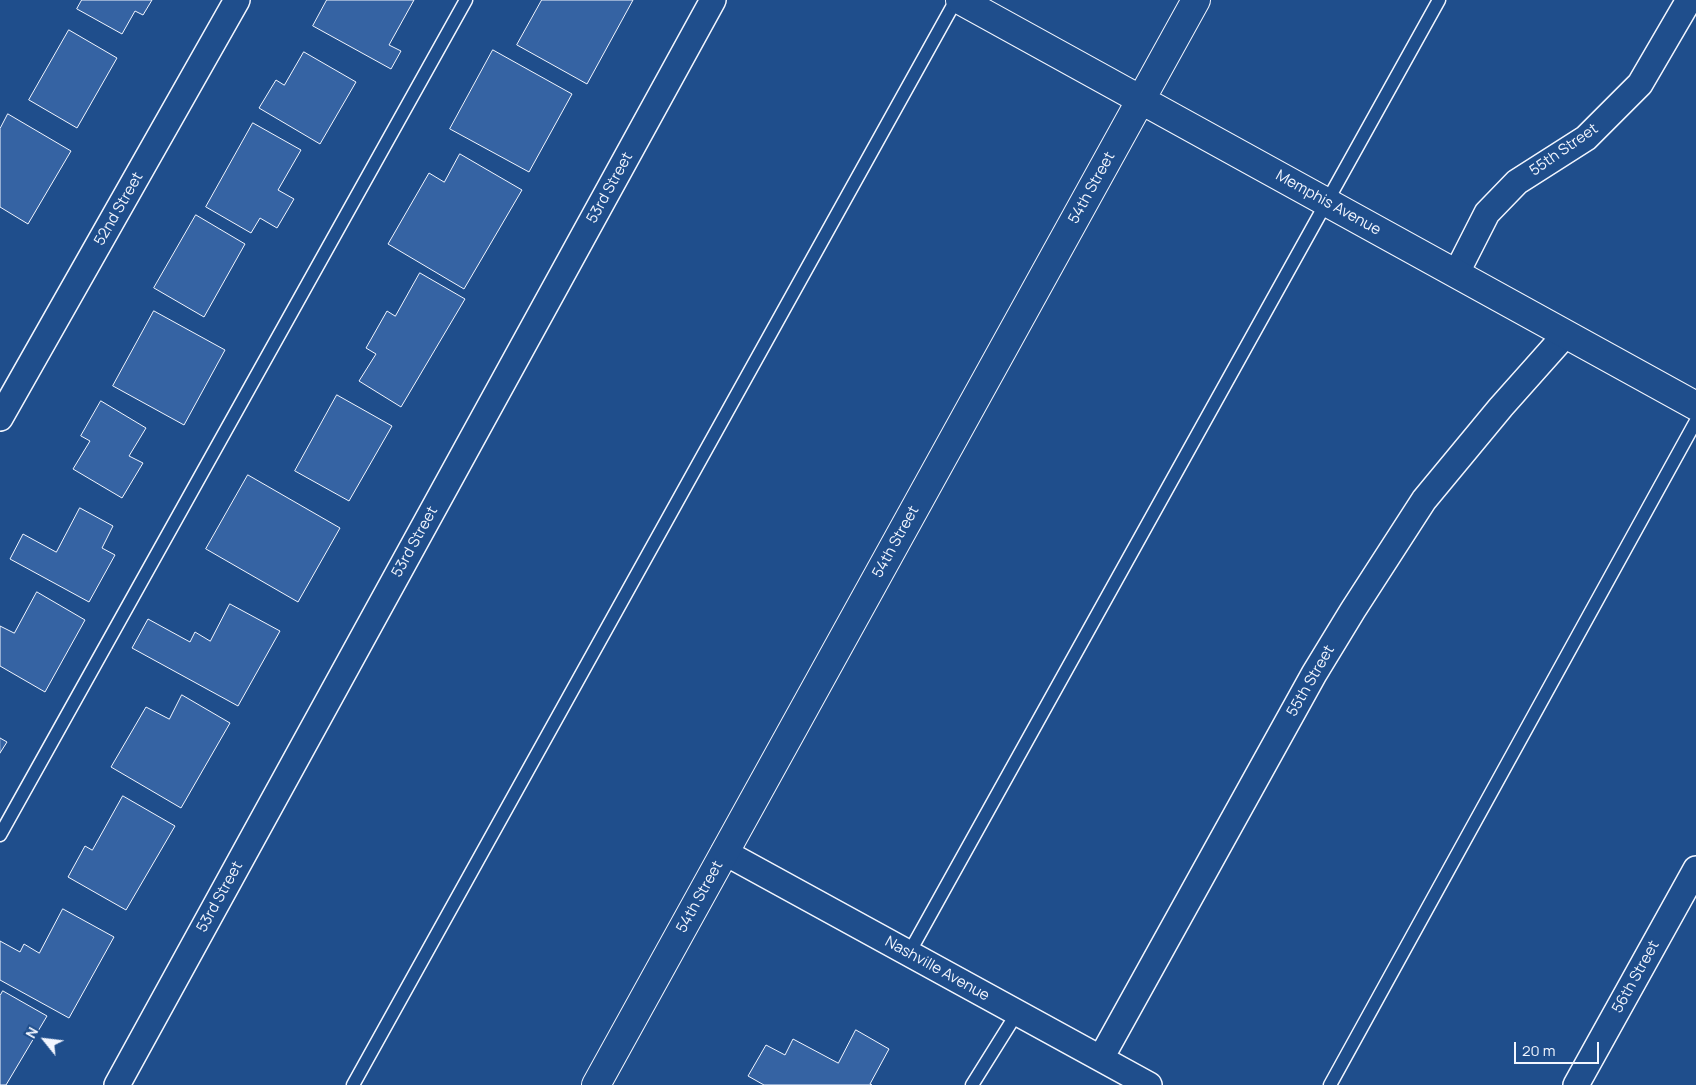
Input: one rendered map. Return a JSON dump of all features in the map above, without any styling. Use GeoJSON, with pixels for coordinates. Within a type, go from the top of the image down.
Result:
{"type":"FeatureCollection","features":[{"type":"Feature","properties":{"kind":"street","name":"52nd Street"},"geometry":{"type":"LineString","coordinates":[[0,418],[237,0]]}},
{"type":"Feature","properties":{"kind":"street","name":"53rd Street"},"geometry":{"type":"LineString","coordinates":[[117,1085],[713,0]]}},
{"type":"Feature","properties":{"kind":"street","name":"Memphis Avenue"},"geometry":{"type":"LineString","coordinates":[[958,0],[1696,406]]}},
{"type":"Feature","properties":{"kind":"street","name":"54th Street"},"geometry":{"type":"LineString","coordinates":[[596,1085],[1196,0]]}},
{"type":"Feature","properties":{"kind":"street","name":"55th Street"},"geometry":{"type":"LineString","coordinates":[[1456,274],[1488,213],[1516,182],[1586,138],[1640,84],[1689,0]]}},
{"type":"Feature","properties":{"kind":"street","name":"55th Street"},"geometry":{"type":"LineString","coordinates":[[1101,1058],[1310,682],[1353,610],[1424,500],[1501,407],[1566,334]]}},
{"type":"Feature","properties":{"kind":"street","name":"Nashville Avenue"},"geometry":{"type":"LineString","coordinates":[[724,852],[1150,1085]]}},
{"type":"Feature","properties":{"kind":"street","name":"56th Street"},"geometry":{"type":"LineString","coordinates":[[1576,1085],[1696,869]]}},
{"type":"Feature","properties":{"kind":"lane"},"geometry":{"type":"LineString","coordinates":[[0,835],[466,0]]}},
{"type":"Feature","properties":{"kind":"lane"},"geometry":{"type":"LineString","coordinates":[[353,1085],[958,0]]}},
{"type":"Feature","properties":{"kind":"lane"},"geometry":{"type":"LineString","coordinates":[[909,953],[1439,0]]}},
{"type":"Feature","properties":{"kind":"lane"},"geometry":{"type":"LineString","coordinates":[[1330,1085],[1696,422]]}},
{"type":"Feature","properties":{"kind":"lane"},"geometry":{"type":"LineString","coordinates":[[972,1085],[1017,1013]]}},
{"type":"Feature","properties":{"kind":"building"},"geometry":{"type":"Polygon","coordinates":[[[82,0],[152,0],[143,15],[135,11],[122,34],[77,9],[82,0]]]}},
{"type":"Feature","properties":{"kind":"building"},"geometry":{"type":"Polygon","coordinates":[[[327,0],[414,0],[389,45],[401,51],[391,69],[313,26],[327,0]]]}},
{"type":"Feature","properties":{"kind":"building"},"geometry":{"type":"Polygon","coordinates":[[[542,0],[633,0],[587,84],[517,45],[542,0]]]}},
{"type":"Feature","properties":{"kind":"building"},"geometry":{"type":"Polygon","coordinates":[[[69,30],[117,58],[77,128],[29,100],[69,30]]]}},
{"type":"Feature","properties":{"kind":"building"},"geometry":{"type":"Polygon","coordinates":[[[493,50],[572,94],[529,172],[450,129],[493,50]]]}},
{"type":"Feature","properties":{"kind":"building"},"geometry":{"type":"Polygon","coordinates":[[[304,52],[356,82],[320,144],[259,108],[276,80],[284,85],[304,52]]]}},
{"type":"Feature","properties":{"kind":"building"},"geometry":{"type":"Polygon","coordinates":[[[8,114],[71,151],[28,224],[0,207],[0,129],[8,114]]]}},
{"type":"Feature","properties":{"kind":"building"},"geometry":{"type":"Polygon","coordinates":[[[253,123],[301,150],[278,190],[294,199],[277,228],[260,218],[251,233],[206,207],[253,123]]]}},
{"type":"Feature","properties":{"kind":"building"},"geometry":{"type":"Polygon","coordinates":[[[460,154],[522,190],[464,289],[388,244],[429,173],[444,182],[460,154]]]}},
{"type":"Feature","properties":{"kind":"building"},"geometry":{"type":"Polygon","coordinates":[[[196,215],[245,244],[204,317],[154,288],[196,215]]]}},
{"type":"Feature","properties":{"kind":"building"},"geometry":{"type":"Polygon","coordinates":[[[420,273],[465,299],[401,407],[359,381],[376,354],[366,348],[387,311],[395,316],[420,273]]]}},
{"type":"Feature","properties":{"kind":"building"},"geometry":{"type":"Polygon","coordinates":[[[154,311],[225,350],[184,425],[113,386],[154,311]]]}},
{"type":"Feature","properties":{"kind":"building"},"geometry":{"type":"Polygon","coordinates":[[[337,395],[392,426],[349,501],[295,471],[337,395]]]}},
{"type":"Feature","properties":{"kind":"building"},"geometry":{"type":"Polygon","coordinates":[[[101,401],[146,428],[129,456],[143,463],[122,498],[73,469],[90,441],[81,436],[101,401]]]}},
{"type":"Feature","properties":{"kind":"building"},"geometry":{"type":"Polygon","coordinates":[[[248,475],[340,528],[298,602],[206,549],[248,475]]]}},
{"type":"Feature","properties":{"kind":"building"},"geometry":{"type":"Polygon","coordinates":[[[80,508],[113,526],[102,548],[115,555],[89,602],[10,559],[23,534],[56,552],[80,508]]]}},
{"type":"Feature","properties":{"kind":"building"},"geometry":{"type":"Polygon","coordinates":[[[37,592],[85,620],[45,692],[0,666],[0,626],[14,633],[37,592]]]}},
{"type":"Feature","properties":{"kind":"building"},"geometry":{"type":"Polygon","coordinates":[[[230,604],[280,631],[238,706],[132,648],[148,619],[190,642],[195,632],[210,641],[230,604]]]}},
{"type":"Feature","properties":{"kind":"building"},"geometry":{"type":"Polygon","coordinates":[[[182,695],[230,723],[181,808],[111,767],[146,707],[169,719],[182,695]]]}},
{"type":"Feature","properties":{"kind":"building"},"geometry":{"type":"Polygon","coordinates":[[[0,738],[7,742],[0,753],[0,738]]]}},
{"type":"Feature","properties":{"kind":"building"},"geometry":{"type":"Polygon","coordinates":[[[123,796],[175,826],[126,910],[68,877],[85,846],[92,850],[123,796]]]}},
{"type":"Feature","properties":{"kind":"building"},"geometry":{"type":"Polygon","coordinates":[[[63,909],[114,937],[69,1018],[0,980],[0,941],[20,952],[24,944],[39,953],[63,909]]]}},
{"type":"Feature","properties":{"kind":"building"},"geometry":{"type":"Polygon","coordinates":[[[3,991],[47,1016],[6,1085],[0,1085],[0,996],[3,991]]]}},
{"type":"Feature","properties":{"kind":"building"},"geometry":{"type":"Polygon","coordinates":[[[856,1030],[889,1049],[870,1084],[872,1085],[764,1085],[748,1076],[766,1045],[785,1055],[793,1039],[838,1063],[856,1030]]]}}]}
